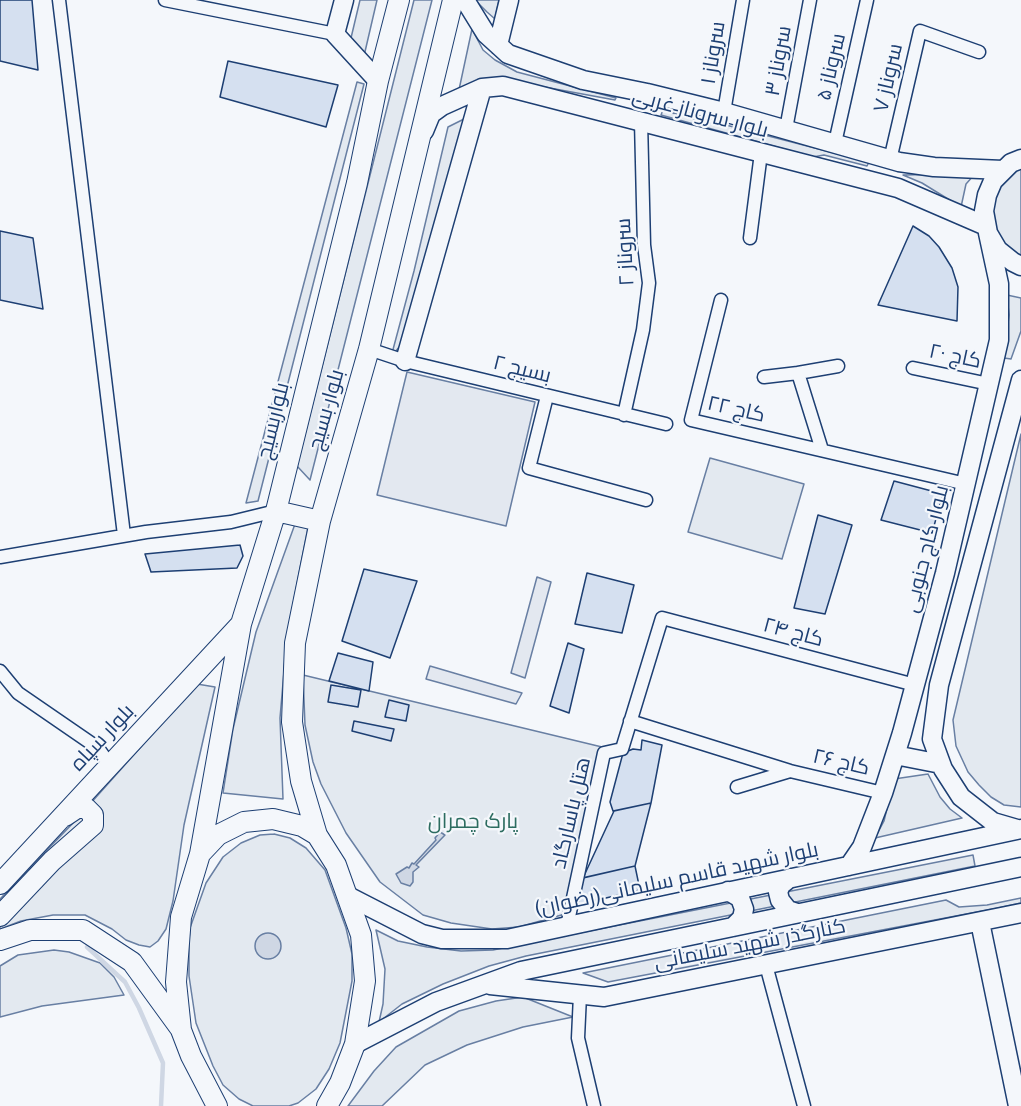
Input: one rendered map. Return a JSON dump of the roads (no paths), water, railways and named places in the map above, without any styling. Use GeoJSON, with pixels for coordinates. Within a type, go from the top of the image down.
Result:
{"type":"FeatureCollection","features":[{"type":"Feature","properties":{"kind":"main road"},"geometry":{"type":"LineString","coordinates":[[344,0],[335,34],[378,81]]}},
{"type":"Feature","properties":{"kind":"main road","name":"بلواربسیج"},"geometry":{"type":"LineString","coordinates":[[181,1030],[176,982],[178,938],[190,882],[200,854],[241,624],[276,511],[357,183],[378,81],[399,0]]}},
{"type":"Feature","properties":{"kind":"main road","name":"بلوار بسیج"},"geometry":{"type":"LineString","coordinates":[[327,1106],[340,1083],[355,1044],[365,981],[361,935],[336,865],[317,835],[301,781],[291,722],[295,643],[321,521],[369,349],[453,0]]}},
{"type":"Feature","properties":{"kind":"main road","name":"بلوار سروناز غربی"},"geometry":{"type":"LineString","coordinates":[[465,0],[486,34],[508,54],[583,80],[724,112],[890,160],[934,168],[1014,161]]}},
{"type":"Feature","properties":{"kind":"main road"},"geometry":{"type":"LineString","coordinates":[[498,45],[509,0]]}},
{"type":"Feature","properties":{"kind":"main road","name":"بلوار سروناز غربی"},"geometry":{"type":"LineString","coordinates":[[419,141],[431,114],[442,106],[482,88],[503,86],[882,184],[930,201],[987,229]]}},
{"type":"Feature","properties":{"kind":"main road"},"geometry":{"type":"LineString","coordinates":[[405,361],[482,88]]}},
{"type":"Feature","properties":{"kind":"main road"},"geometry":{"type":"LineString","coordinates":[[641,122],[639,106],[647,93]]}},
{"type":"Feature","properties":{"kind":"main road"},"geometry":{"type":"LineString","coordinates":[[882,184],[890,171],[890,160]]}},
{"type":"Feature","properties":{"kind":"main road","name":"بلوار کاج جنوبی"},"geometry":{"type":"LineString","coordinates":[[849,866],[862,847],[895,754],[945,573],[966,484],[999,340],[999,284],[984,211],[993,181],[1014,161]]}},
{"type":"Feature","properties":{"kind":"main road"},"geometry":{"type":"LineString","coordinates":[[987,229],[998,250],[1012,262],[1021,266]]}},
{"type":"Feature","properties":{"kind":"main road"},"geometry":{"type":"LineString","coordinates":[[990,381],[1020,383],[939,685],[932,739],[941,764],[961,797],[993,822],[1020,830]]}},
{"type":"Feature","properties":{"kind":"main road"},"geometry":{"type":"LineString","coordinates":[[276,511],[321,521]]}},
{"type":"Feature","properties":{"kind":"main road","name":"بلوار سپاه"},"geometry":{"type":"LineString","coordinates":[[0,884],[241,624]]}},
{"type":"Feature","properties":{"kind":"main road"},"geometry":{"type":"LineString","coordinates":[[895,754],[941,764]]}},
{"type":"Feature","properties":{"kind":"main road"},"geometry":{"type":"LineString","coordinates":[[0,916],[52,861],[89,830],[94,821],[92,813],[83,808],[77,808],[59,819]]}},
{"type":"Feature","properties":{"kind":"main road"},"geometry":{"type":"LineString","coordinates":[[200,854],[218,835],[244,822],[273,819],[302,826],[317,835]]}},
{"type":"Feature","properties":{"kind":"main road","name":"بلوار شهید قاسم سلیمانی(رضوان)"},"geometry":{"type":"LineString","coordinates":[[348,897],[422,934],[442,939],[507,939],[1020,830]]}},
{"type":"Feature","properties":{"kind":"main road"},"geometry":{"type":"LineString","coordinates":[[355,1044],[436,1002],[521,971],[1021,867]]}},
{"type":"Feature","properties":{"kind":"main road"},"geometry":{"type":"LineString","coordinates":[[790,878],[781,885],[778,892],[780,900],[788,910],[797,913]]}},
{"type":"Feature","properties":{"kind":"main road"},"geometry":{"type":"LineString","coordinates":[[728,891],[740,898],[744,909],[742,918],[733,927]]}},
{"type":"Feature","properties":{"kind":"main road","name":"کنارگذر شهید سلیمانی"},"geometry":{"type":"LineString","coordinates":[[486,984],[604,998],[1021,913]]}},
{"type":"Feature","properties":{"kind":"main road"},"geometry":{"type":"LineString","coordinates":[[980,922],[1016,1067],[1018,1106]]}},
{"type":"Feature","properties":{"kind":"main road"},"geometry":{"type":"LineString","coordinates":[[0,940],[30,930],[82,930],[132,962],[181,1030],[196,1067],[217,1106]]}},
{"type":"Feature","properties":{"kind":"street"},"geometry":{"type":"LineString","coordinates":[[59,0],[124,535]]}},
{"type":"Feature","properties":{"kind":"street"},"geometry":{"type":"LineString","coordinates":[[165,0],[335,34]]}},
{"type":"Feature","properties":{"kind":"street","name":"سروناز ۱"},"geometry":{"type":"LineString","coordinates":[[724,112],[742,0]]}},
{"type":"Feature","properties":{"kind":"street","name":"سروناز ۳"},"geometry":{"type":"LineString","coordinates":[[786,129],[810,0]]}},
{"type":"Feature","properties":{"kind":"street","name":"سروناز ۵"},"geometry":{"type":"LineString","coordinates":[[835,143],[867,0]]}},
{"type":"Feature","properties":{"kind":"street","name":"سروناز ۷"},"geometry":{"type":"LineString","coordinates":[[890,160],[920,31],[979,52]]}},
{"type":"Feature","properties":{"kind":"street","name":"سروناز ۲"},"geometry":{"type":"LineString","coordinates":[[624,415],[643,330],[649,282],[644,245],[641,122]]}},
{"type":"Feature","properties":{"kind":"street"},"geometry":{"type":"LineString","coordinates":[[750,238],[761,153]]}},
{"type":"Feature","properties":{"kind":"street","name":"کاج ۲۲"},"geometry":{"type":"LineString","coordinates":[[721,300],[691,420],[966,484]]}},
{"type":"Feature","properties":{"kind":"street","name":"بسیج ۲"},"geometry":{"type":"LineString","coordinates":[[369,349],[405,361],[666,424]]}},
{"type":"Feature","properties":{"kind":"street","name":"کاج ۲۲"},"geometry":{"type":"LineString","coordinates":[[764,377],[838,366]]}},
{"type":"Feature","properties":{"kind":"street","name":"کاج ۲۰"},"geometry":{"type":"LineString","coordinates":[[913,368],[990,381]]}},
{"type":"Feature","properties":{"kind":"street"},"geometry":{"type":"LineString","coordinates":[[798,372],[822,450]]}},
{"type":"Feature","properties":{"kind":"street"},"geometry":{"type":"LineString","coordinates":[[547,396],[529,468],[646,500]]}},
{"type":"Feature","properties":{"kind":"street"},"geometry":{"type":"LineString","coordinates":[[0,557],[124,535],[231,522],[276,511]]}},
{"type":"Feature","properties":{"kind":"street","name":"کاج ۲۴"},"geometry":{"type":"LineString","coordinates":[[662,618],[915,685]]}},
{"type":"Feature","properties":{"kind":"street","name":"هتل پاسارگاد"},"geometry":{"type":"LineString","coordinates":[[567,926],[604,753],[622,749],[662,618]]}},
{"type":"Feature","properties":{"kind":"street"},"geometry":{"type":"LineString","coordinates":[[0,671],[18,693],[98,748],[110,765]]}},
{"type":"Feature","properties":{"kind":"street","name":"کاج ۲۶"},"geometry":{"type":"LineString","coordinates":[[630,721],[790,771],[883,793]]}},
{"type":"Feature","properties":{"kind":"street"},"geometry":{"type":"LineString","coordinates":[[737,788],[790,771]]}},
{"type":"Feature","properties":{"kind":"street"},"geometry":{"type":"LineString","coordinates":[[766,965],[804,1106]]}},
{"type":"Feature","properties":{"kind":"street"},"geometry":{"type":"LineString","coordinates":[[580,995],[578,1038],[594,1106]]}},
{"type":"Feature","properties":{"kind":"waterway"},"geometry":{"type":"LineString","coordinates":[[87,947],[125,982],[139,1008],[163,1063],[161,1106]]}},
{"type":"Feature","properties":{"kind":"park label","name":"پارک چمران"},"geometry":{"type":"Point","coordinates":[473,822]}}]}
